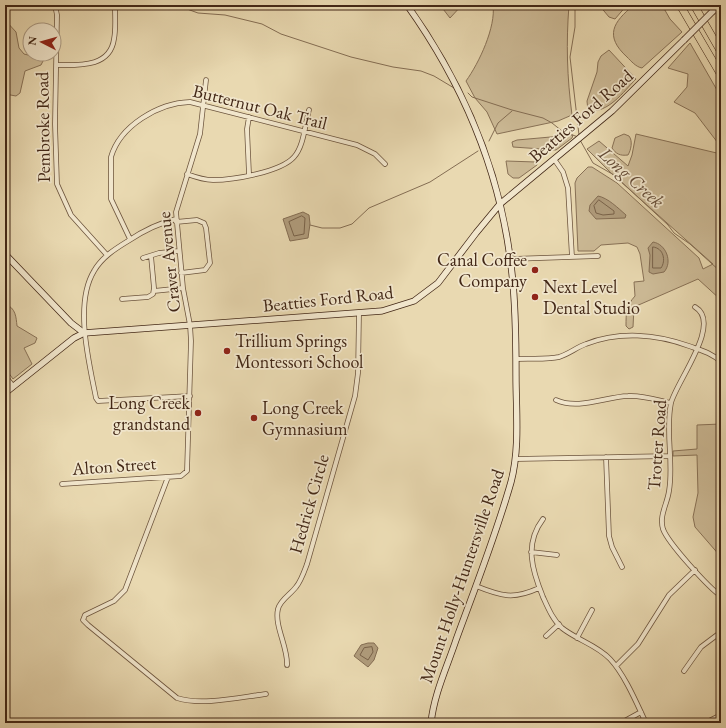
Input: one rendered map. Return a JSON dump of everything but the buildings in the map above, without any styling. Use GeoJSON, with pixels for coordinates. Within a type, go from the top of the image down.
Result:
{"type":"FeatureCollection","features":[{"type":"Feature","properties":{"kind":"highway"},"geometry":{"type":"LineString","coordinates":[[680,5],[721,75]]}},
{"type":"Feature","properties":{"kind":"highway"},"geometry":{"type":"LineString","coordinates":[[694,5],[721,52]]}},
{"type":"Feature","properties":{"kind":"main road","name":"Mount Holly-Huntersville Road"},"geometry":{"type":"LineString","coordinates":[[407,5],[438,51],[469,110],[488,161],[500,204],[511,259],[514,294],[516,359],[516,459],[511,482],[439,689],[431,723]]}},
{"type":"Feature","properties":{"kind":"main road","name":"Beatties Ford Road"},"geometry":{"type":"LineString","coordinates":[[5,393],[74,338],[84,333],[382,311],[414,301],[431,290],[500,204],[566,150],[663,63],[719,5]]}},
{"type":"Feature","properties":{"kind":"main road"},"geometry":{"type":"LineString","coordinates":[[5,254],[71,323],[84,333]]}},
{"type":"Feature","properties":{"kind":"street","name":"Pembroke Road"},"geometry":{"type":"LineString","coordinates":[[55,5],[57,16],[55,152],[58,190],[71,215],[108,255]]}},
{"type":"Feature","properties":{"kind":"street"},"geometry":{"type":"LineString","coordinates":[[56,65],[88,64],[98,62],[104,58],[112,48],[114,40],[115,8]]}},
{"type":"Feature","properties":{"kind":"street","name":"Craver Avenue"},"geometry":{"type":"LineString","coordinates":[[190,396],[190,325],[183,288],[176,221],[177,204],[200,134],[206,80]]}},
{"type":"Feature","properties":{"kind":"street","name":"Butternut Oak Trail"},"geometry":{"type":"LineString","coordinates":[[130,240],[111,199],[111,157],[113,151],[117,143],[138,121],[151,112],[180,102],[190,102],[363,148],[375,154],[385,164]]}},
{"type":"Feature","properties":{"kind":"street"},"geometry":{"type":"LineString","coordinates":[[187,174],[213,180],[277,168],[289,162],[296,155],[309,110]]}},
{"type":"Feature","properties":{"kind":"street"},"geometry":{"type":"LineString","coordinates":[[249,117],[247,129],[249,174]]}},
{"type":"Feature","properties":{"kind":"street"},"geometry":{"type":"LineString","coordinates":[[554,159],[563,172],[568,188],[572,257]]}},
{"type":"Feature","properties":{"kind":"street"},"geometry":{"type":"LineString","coordinates":[[181,273],[205,270],[210,263],[204,222],[197,220],[176,221],[157,225],[130,240],[108,255],[94,270],[89,282],[86,299],[84,333],[95,396],[98,400],[104,401],[190,396]]}},
{"type":"Feature","properties":{"kind":"street"},"geometry":{"type":"LineString","coordinates":[[143,258],[179,251]]}},
{"type":"Feature","properties":{"kind":"street"},"geometry":{"type":"LineString","coordinates":[[151,256],[154,291]]}},
{"type":"Feature","properties":{"kind":"street"},"geometry":{"type":"LineString","coordinates":[[511,259],[598,256]]}},
{"type":"Feature","properties":{"kind":"street"},"geometry":{"type":"LineString","coordinates":[[122,299],[148,297],[154,291],[183,288]]}},
{"type":"Feature","properties":{"kind":"street","name":"Trotter Road"},"geometry":{"type":"LineString","coordinates":[[695,307],[702,314],[704,322],[703,330],[691,364],[674,393],[671,403],[669,492],[663,512],[663,526],[668,538],[695,570],[721,596]]}},
{"type":"Feature","properties":{"kind":"street","name":"Hedrick Circle"},"geometry":{"type":"LineString","coordinates":[[287,665],[287,656],[282,643],[278,608],[297,587],[307,564],[351,410],[358,374],[359,313]]}},
{"type":"Feature","properties":{"kind":"street"},"geometry":{"type":"LineString","coordinates":[[516,359],[558,357],[587,343],[629,335],[662,338],[710,354],[721,362]]}},
{"type":"Feature","properties":{"kind":"street"},"geometry":{"type":"LineString","coordinates":[[5,376],[13,386]]}},
{"type":"Feature","properties":{"kind":"street","name":"Alton Street"},"geometry":{"type":"LineString","coordinates":[[62,484],[183,475],[187,471],[190,396]]}},
{"type":"Feature","properties":{"kind":"street"},"geometry":{"type":"LineString","coordinates":[[556,400],[562,403],[578,403],[628,396],[647,397],[671,403]]}},
{"type":"Feature","properties":{"kind":"street"},"geometry":{"type":"LineString","coordinates":[[516,459],[670,456]]}},
{"type":"Feature","properties":{"kind":"street"},"geometry":{"type":"LineString","coordinates":[[606,457],[609,536],[612,547],[622,567]]}},
{"type":"Feature","properties":{"kind":"street"},"geometry":{"type":"LineString","coordinates":[[168,477],[124,590],[114,602],[85,615],[83,620],[177,698],[185,700],[210,700],[266,694]]}},
{"type":"Feature","properties":{"kind":"street"},"geometry":{"type":"LineString","coordinates":[[543,519],[534,536],[531,552],[532,568],[550,612],[559,624],[577,638],[599,650],[616,666],[646,723]]}},
{"type":"Feature","properties":{"kind":"street"},"geometry":{"type":"LineString","coordinates":[[531,552],[557,555]]}},
{"type":"Feature","properties":{"kind":"street"},"geometry":{"type":"LineString","coordinates":[[616,666],[638,644],[669,595],[695,570]]}},
{"type":"Feature","properties":{"kind":"street"},"geometry":{"type":"LineString","coordinates":[[476,586],[496,594],[511,596],[526,594],[540,588]]}},
{"type":"Feature","properties":{"kind":"street"},"geometry":{"type":"LineString","coordinates":[[577,638],[592,610]]}},
{"type":"Feature","properties":{"kind":"street"},"geometry":{"type":"LineString","coordinates":[[546,636],[559,624]]}},
{"type":"Feature","properties":{"kind":"street"},"geometry":{"type":"LineString","coordinates":[[684,671],[701,647],[721,632]]}},
{"type":"Feature","properties":{"kind":"street"},"geometry":{"type":"LineString","coordinates":[[621,723],[641,712]]}},
{"type":"Feature","properties":{"kind":"street"},"geometry":{"type":"LineString","coordinates":[[705,723],[721,715]]}},
{"type":"Feature","properties":{"kind":"shaded area"},"geometry":{"type":"Polygon","coordinates":[[[440,5],[462,5],[450,18],[440,5]]]}},
{"type":"Feature","properties":{"kind":"shaded area"},"geometry":{"type":"Polygon","coordinates":[[[493,5],[569,5],[568,60],[572,115],[558,121],[497,134],[487,112],[475,98],[466,81],[486,44],[492,24],[493,5]]]}},
{"type":"Feature","properties":{"kind":"shaded area"},"geometry":{"type":"Polygon","coordinates":[[[599,5],[627,5],[615,19],[609,17],[599,5]]]}},
{"type":"Feature","properties":{"kind":"shaded area"},"geometry":{"type":"Polygon","coordinates":[[[634,5],[662,5],[670,19],[682,32],[642,68],[634,64],[620,49],[615,42],[614,36],[616,23],[634,5]]]}},
{"type":"Feature","properties":{"kind":"shaded area"},"geometry":{"type":"Polygon","coordinates":[[[5,20],[16,32],[19,48],[22,52],[22,62],[42,62],[41,65],[25,71],[20,93],[16,96],[5,94],[5,20]]]}},
{"type":"Feature","properties":{"kind":"shaded area"},"geometry":{"type":"Polygon","coordinates":[[[690,43],[721,97],[721,147],[695,113],[674,102],[687,87],[688,74],[668,68],[690,43]]]}},
{"type":"Feature","properties":{"kind":"shaded area"},"geometry":{"type":"Polygon","coordinates":[[[609,50],[636,79],[615,101],[603,109],[588,111],[587,101],[597,72],[598,62],[601,56],[609,50]]]}},
{"type":"Feature","properties":{"kind":"shaded area"},"geometry":{"type":"Polygon","coordinates":[[[624,134],[629,136],[631,140],[631,148],[628,155],[618,154],[612,148],[615,138],[624,134]]]}},
{"type":"Feature","properties":{"kind":"shaded area"},"geometry":{"type":"Polygon","coordinates":[[[636,134],[721,154],[721,300],[698,279],[634,307],[633,327],[629,329],[626,326],[626,313],[628,306],[635,296],[634,282],[644,281],[640,254],[637,247],[628,243],[601,245],[594,251],[578,251],[575,183],[577,178],[588,167],[592,167],[617,183],[699,258],[703,269],[713,264],[611,173],[587,149],[599,141],[628,166],[632,155],[636,134]]]}},
{"type":"Feature","properties":{"kind":"shaded area"},"geometry":{"type":"Polygon","coordinates":[[[573,135],[572,138],[556,150],[513,147],[512,142],[517,140],[573,135]]]}},
{"type":"Feature","properties":{"kind":"shaded area"},"geometry":{"type":"Polygon","coordinates":[[[506,161],[536,162],[537,165],[519,178],[513,178],[508,174],[506,161]]]}},
{"type":"Feature","properties":{"kind":"shaded area"},"geometry":{"type":"Polygon","coordinates":[[[5,304],[13,310],[16,316],[17,326],[37,338],[35,343],[24,348],[32,364],[13,379],[5,368],[5,304]]]}},
{"type":"Feature","properties":{"kind":"shaded area"},"geometry":{"type":"Polygon","coordinates":[[[721,424],[721,557],[695,527],[693,517],[698,493],[697,455],[673,456],[673,451],[697,449],[697,425],[721,424]]]}},
{"type":"Feature","properties":{"kind":"water"},"geometry":{"type":"Polygon","coordinates":[[[598,196],[616,206],[626,215],[625,218],[596,219],[589,211],[590,205],[598,196]]]}},
{"type":"Feature","properties":{"kind":"water"},"geometry":{"type":"Polygon","coordinates":[[[303,212],[309,215],[310,224],[308,238],[290,241],[283,219],[303,212]]]}},
{"type":"Feature","properties":{"kind":"water"},"geometry":{"type":"Polygon","coordinates":[[[653,242],[658,243],[665,250],[668,263],[664,272],[653,274],[649,272],[650,255],[648,248],[653,242]]]}},
{"type":"Feature","properties":{"kind":"water"},"geometry":{"type":"Polygon","coordinates":[[[374,643],[378,648],[374,660],[368,667],[354,656],[361,645],[374,643]]]}},
{"type":"Feature","properties":{"kind":"waterway"},"geometry":{"type":"LineString","coordinates":[[176,5],[198,13],[225,15],[262,24],[281,34],[351,57],[393,67],[421,71],[434,76],[454,88]]}},
{"type":"Feature","properties":{"kind":"waterway","name":"Long Creek"},"geometry":{"type":"LineString","coordinates":[[575,5],[575,27],[570,57],[579,135]]}},
{"type":"Feature","properties":{"kind":"waterway"},"geometry":{"type":"LineString","coordinates":[[468,93],[472,97],[543,118],[562,131],[578,137]]}},
{"type":"Feature","properties":{"kind":"waterway"},"geometry":{"type":"LineString","coordinates":[[489,141],[498,123],[512,111]]}},
{"type":"Feature","properties":{"kind":"waterway","name":"Long Creek"},"geometry":{"type":"LineString","coordinates":[[580,140],[593,163],[614,175],[668,225],[674,233],[690,244],[721,272]]}},
{"type":"Feature","properties":{"kind":"waterway"},"geometry":{"type":"LineString","coordinates":[[310,225],[322,228],[340,228],[352,224],[369,208],[430,182],[478,151]]}},
{"type":"Feature","properties":{"kind":"place","name":"Canal Coffee Company"},"geometry":{"type":"Point","coordinates":[535,270]}},
{"type":"Feature","properties":{"kind":"place","name":"Next Level Dental Studio"},"geometry":{"type":"Point","coordinates":[535,297]}},
{"type":"Feature","properties":{"kind":"place","name":"Trillium Springs Montessori School"},"geometry":{"type":"Point","coordinates":[227,351]}},
{"type":"Feature","properties":{"kind":"place","name":"Long Creek grandstand"},"geometry":{"type":"Point","coordinates":[198,413]}},
{"type":"Feature","properties":{"kind":"place","name":"Long Creek Gymnasium"},"geometry":{"type":"Point","coordinates":[254,418]}}]}
